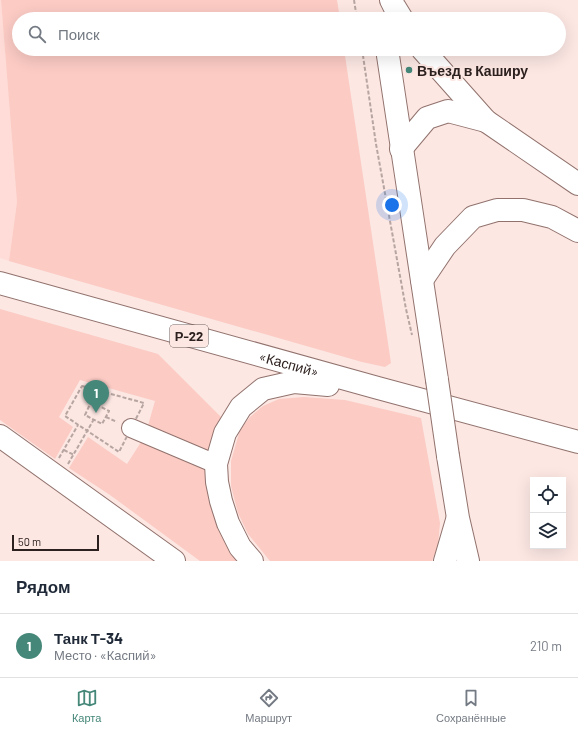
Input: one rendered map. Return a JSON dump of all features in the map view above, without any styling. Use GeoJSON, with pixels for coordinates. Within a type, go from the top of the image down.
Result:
{"type":"FeatureCollection","features":[{"type":"Feature","properties":{"kind":"main road"},"geometry":{"type":"LineString","coordinates":[[380,0],[381,12]]}},
{"type":"Feature","properties":{"kind":"main road"},"geometry":{"type":"LineString","coordinates":[[391,0],[398,12]]}},
{"type":"Feature","properties":{"kind":"main road"},"geometry":{"type":"LineString","coordinates":[[388,56],[448,456],[458,518],[468,561]]}},
{"type":"Feature","properties":{"kind":"main road"},"geometry":{"type":"LineString","coordinates":[[428,56],[486,121],[578,184]]}},
{"type":"Feature","properties":{"kind":"main road"},"geometry":{"type":"LineString","coordinates":[[401,148],[427,118],[448,111],[486,121]]}},
{"type":"Feature","properties":{"kind":"main road"},"geometry":{"type":"LineString","coordinates":[[410,205],[422,228],[431,238],[445,246]]}},
{"type":"Feature","properties":{"kind":"main road"},"geometry":{"type":"LineString","coordinates":[[422,280],[445,246],[473,217],[497,210],[523,210],[552,217],[578,231]]}},
{"type":"Feature","properties":{"kind":"main road","name":"«Каспий»"},"geometry":{"type":"LineString","coordinates":[[0,283],[578,442]]}},
{"type":"Feature","properties":{"kind":"main road"},"geometry":{"type":"LineString","coordinates":[[252,561],[240,547],[228,523],[219,495],[217,482],[216,464],[225,433],[241,407],[263,389],[294,382],[378,388]]}},
{"type":"Feature","properties":{"kind":"main road"},"geometry":{"type":"LineString","coordinates":[[0,436],[174,561]]}},
{"type":"Feature","properties":{"kind":"main road"},"geometry":{"type":"LineString","coordinates":[[445,561],[458,518]]}},
{"type":"Feature","properties":{"kind":"lane"},"geometry":{"type":"LineString","coordinates":[[131,428],[216,464]]}},
{"type":"Feature","properties":{"kind":"path"},"geometry":{"type":"LineString","coordinates":[[354,0],[357,12]]}},
{"type":"Feature","properties":{"kind":"path"},"geometry":{"type":"LineString","coordinates":[[363,56],[376,144],[406,309],[413,338]]}},
{"type":"Feature","properties":{"kind":"path"},"geometry":{"type":"LineString","coordinates":[[82,386],[144,403],[119,452],[87,431],[65,416],[82,386]]}},
{"type":"Feature","properties":{"kind":"path"},"geometry":{"type":"LineString","coordinates":[[91,402],[109,411],[102,424],[94,420],[85,415],[91,402]]}},
{"type":"Feature","properties":{"kind":"path"},"geometry":{"type":"LineString","coordinates":[[67,467],[94,420]]}},
{"type":"Feature","properties":{"kind":"path"},"geometry":{"type":"LineString","coordinates":[[58,460],[78,425]]}},
{"type":"Feature","properties":{"kind":"path"},"geometry":{"type":"LineString","coordinates":[[64,450],[74,455]]}},
{"type":"Feature","properties":{"kind":"shaded area"},"geometry":{"type":"Polygon","coordinates":[[[0,0],[17,202],[9,261],[0,258],[0,0]]]}},
{"type":"Feature","properties":{"kind":"shaded area"},"geometry":{"type":"Polygon","coordinates":[[[1,0],[337,0],[339,12],[12,12],[12,56],[345,56],[391,363],[385,367],[362,362],[9,261],[17,202],[1,0]]]}},
{"type":"Feature","properties":{"kind":"shaded area"},"geometry":{"type":"Polygon","coordinates":[[[0,309],[158,354],[221,417],[210,449],[204,451],[147,429],[155,401],[80,380],[59,417],[73,427],[55,459],[0,420],[0,309]]]}},
{"type":"Feature","properties":{"kind":"shaded area"},"geometry":{"type":"Polygon","coordinates":[[[304,397],[345,400],[421,418],[440,523],[438,545],[432,561],[270,561],[248,534],[238,513],[231,486],[231,461],[240,430],[250,417],[263,406],[279,399],[304,397]]]}},
{"type":"Feature","properties":{"kind":"shaded area"},"geometry":{"type":"Polygon","coordinates":[[[88,437],[127,464],[143,439],[204,469],[208,474],[242,561],[200,561],[110,495],[69,468],[88,437]]]}},
{"type":"Feature","properties":{"kind":"place","name":"Въезд в Каширу"},"geometry":{"type":"Point","coordinates":[409,70]}},
{"type":"Feature","properties":{"kind":"place","name":"Танк Т-34"},"geometry":{"type":"Point","coordinates":[96,413]}}]}
